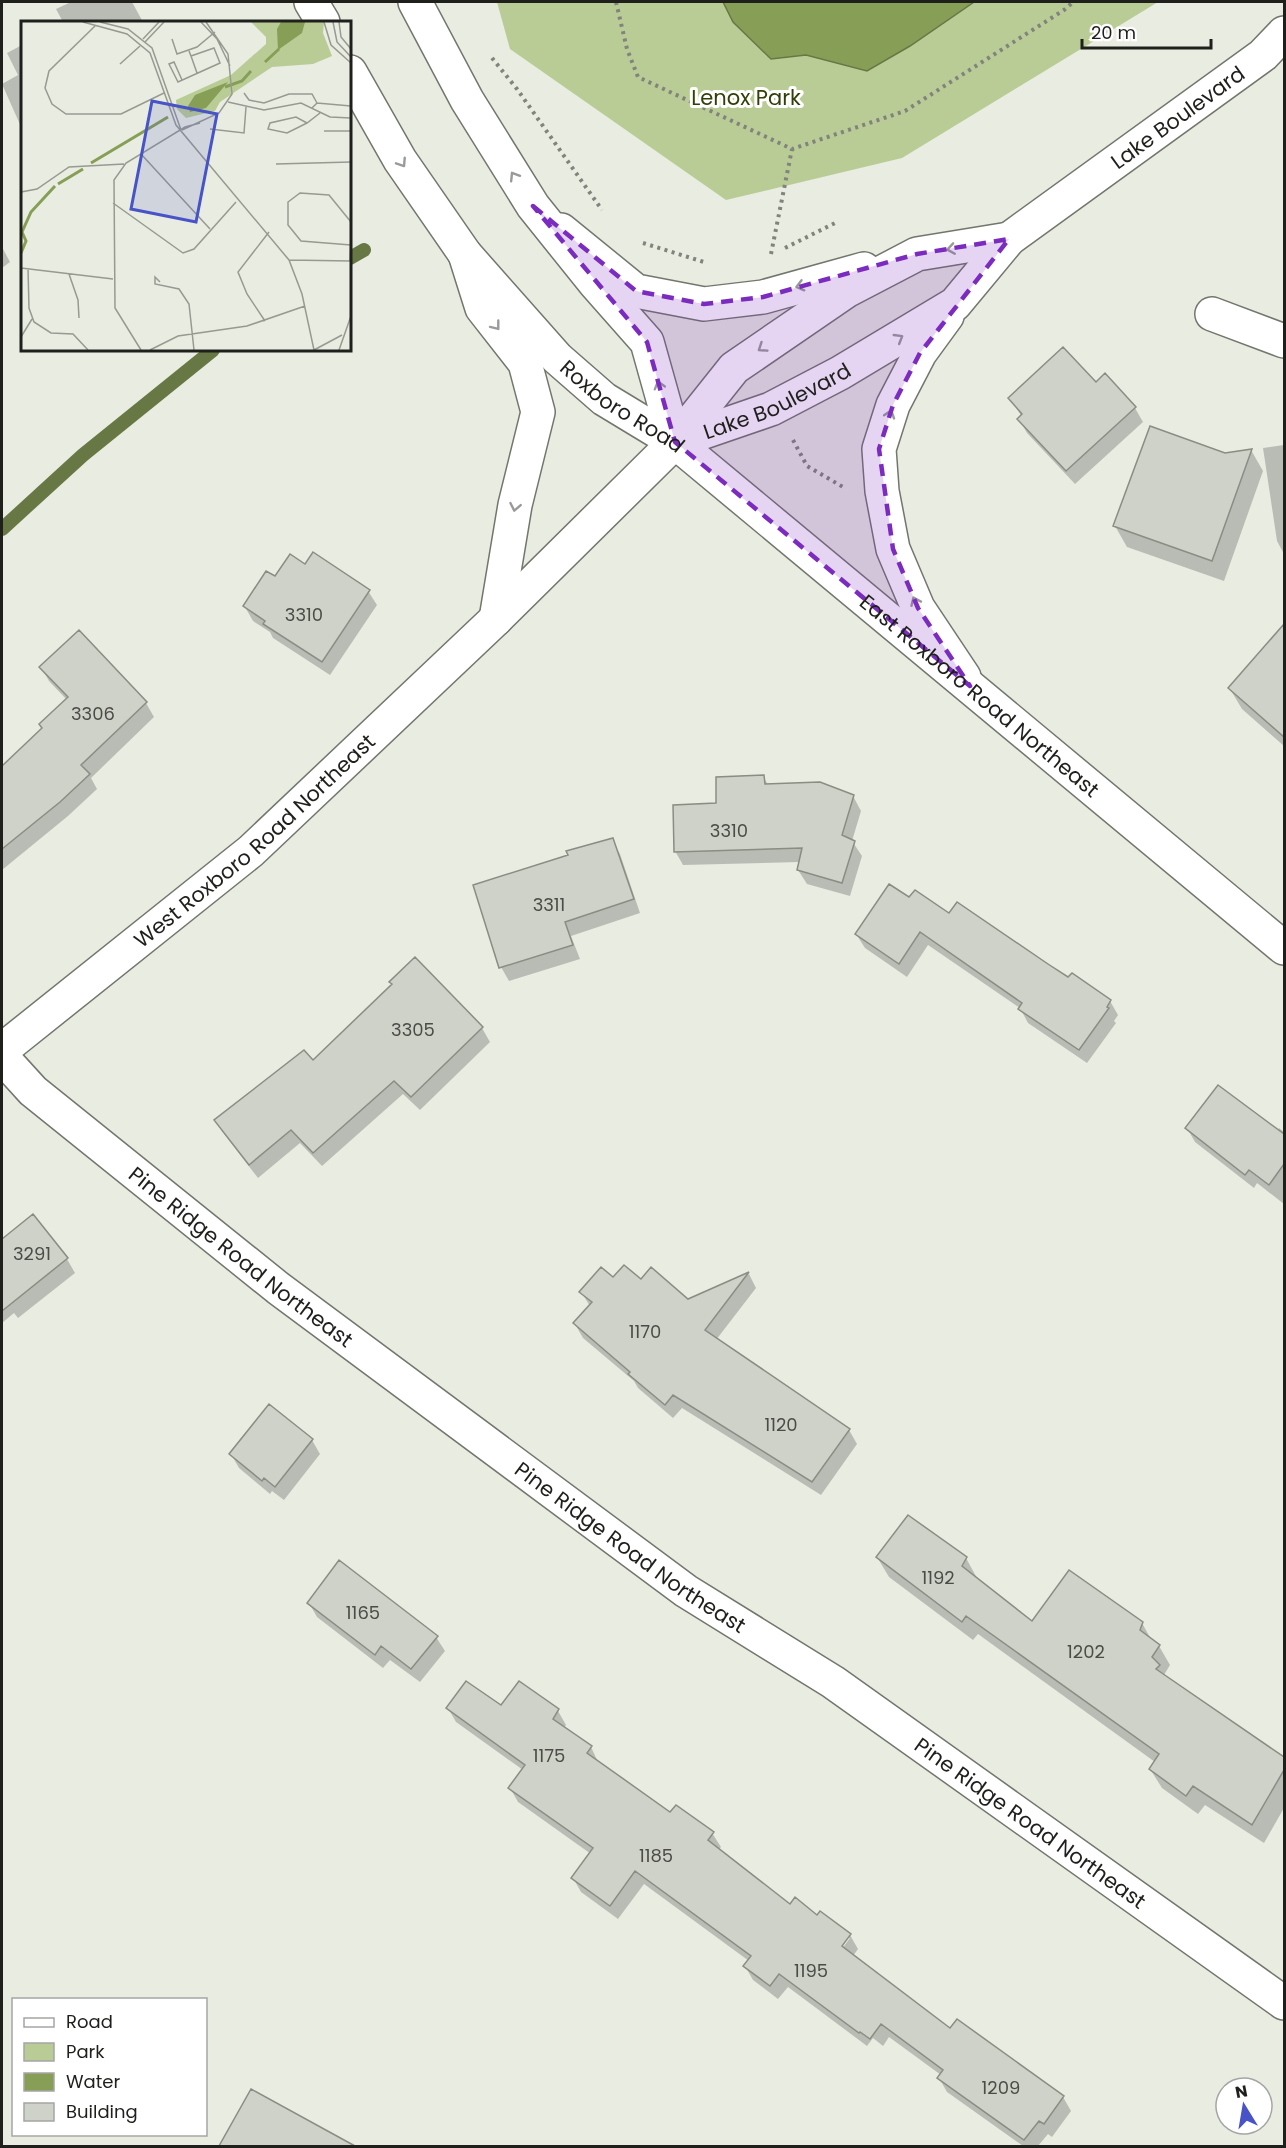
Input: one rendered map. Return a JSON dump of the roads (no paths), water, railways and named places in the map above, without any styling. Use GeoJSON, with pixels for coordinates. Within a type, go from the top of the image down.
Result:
{"type":"FeatureCollection","features":[{"type":"Feature","properties":{"kind":"street"},"geometry":{"type":"LineString","coordinates":[[311,2],[321,21]]}},
{"type":"Feature","properties":{"kind":"street","name":"Roxboro Road"},"geometry":{"type":"LineString","coordinates":[[415,2],[467,100],[533,206],[594,282],[647,342],[675,442]]}},
{"type":"Feature","properties":{"kind":"street","name":"Lake Boulevard"},"geometry":{"type":"LineString","coordinates":[[970,686],[918,608],[893,549],[882,491],[879,449],[893,405],[920,354],[955,304],[1009,239],[1263,55],[1284,33]]}},
{"type":"Feature","properties":{"kind":"street","name":"Roxboro Road"},"geometry":{"type":"LineString","coordinates":[[351,74],[400,160],[465,254],[557,358],[604,399],[675,442]]}},
{"type":"Feature","properties":{"kind":"street","name":"Lake Boulevard"},"geometry":{"type":"LineString","coordinates":[[533,206],[636,291],[704,304],[763,297],[917,254],[1009,239]]}},
{"type":"Feature","properties":{"kind":"street"},"geometry":{"type":"LineString","coordinates":[[465,254],[482,308],[525,363],[538,412],[515,505],[496,619]]}},
{"type":"Feature","properties":{"kind":"street","name":"Lake Boulevard"},"geometry":{"type":"LineString","coordinates":[[675,442],[734,368],[848,290],[917,254]]}},
{"type":"Feature","properties":{"kind":"street","name":"Lake Boulevard"},"geometry":{"type":"LineString","coordinates":[[675,442],[771,409],[840,373],[955,304]]}},
{"type":"Feature","properties":{"kind":"street"},"geometry":{"type":"LineString","coordinates":[[1212,314],[1284,341]]}},
{"type":"Feature","properties":{"kind":"street","name":"West Roxboro Road Northeast"},"geometry":{"type":"LineString","coordinates":[[2,1050],[251,851],[496,619],[675,442]]}},
{"type":"Feature","properties":{"kind":"street","name":"East Roxboro Road Northeast"},"geometry":{"type":"LineString","coordinates":[[675,442],[1284,948]]}},
{"type":"Feature","properties":{"kind":"street","name":"Pine Ridge Road Northeast"},"geometry":{"type":"LineString","coordinates":[[2,1057],[33,1091],[278,1288],[677,1584],[833,1682],[1284,2003]]}},
{"type":"Feature","properties":{"kind":"water"},"geometry":{"type":"Polygon","coordinates":[[[723,2],[974,2],[910,46],[867,71],[806,55],[771,59],[733,22],[723,2]]]}},
{"type":"Feature","properties":{"kind":"waterway"},"geometry":{"type":"LineString","coordinates":[[351,257],[364,250]]}},
{"type":"Feature","properties":{"kind":"waterway"},"geometry":{"type":"LineString","coordinates":[[2,529],[83,455],[212,351]]}},
{"type":"Feature","properties":{"kind":"park label","name":"Lenox Park"},"geometry":{"type":"Point","coordinates":[746,97]}}]}
